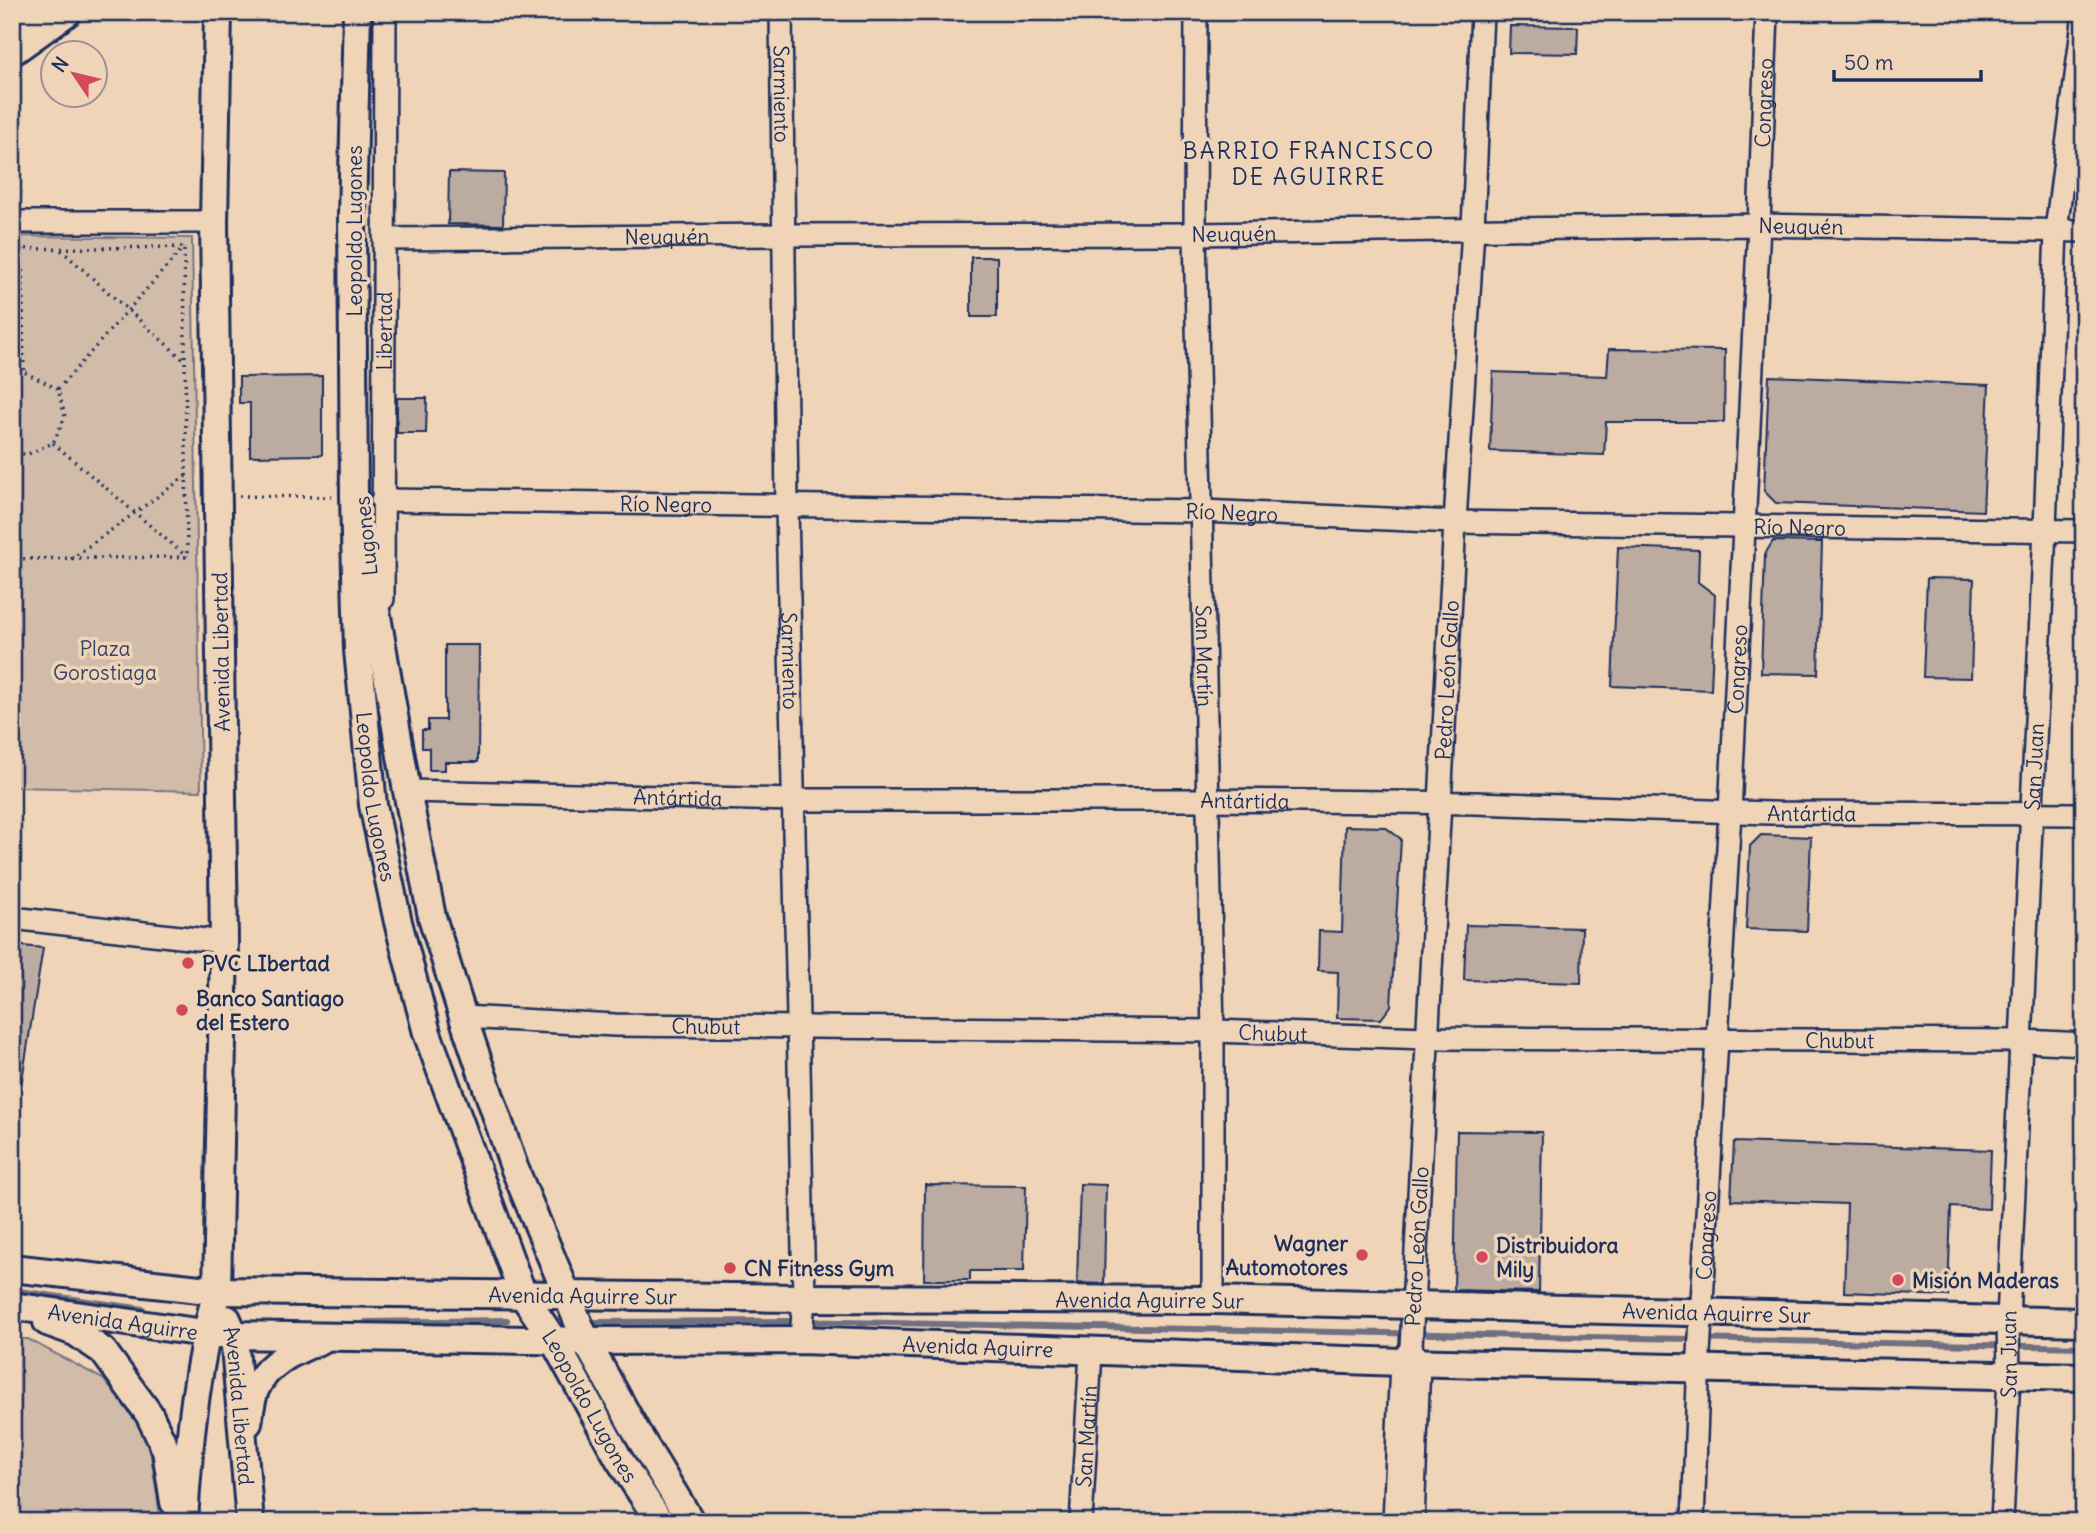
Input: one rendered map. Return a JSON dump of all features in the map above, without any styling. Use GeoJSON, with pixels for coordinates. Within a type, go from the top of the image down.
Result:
{"type":"FeatureCollection","features":[{"type":"Feature","properties":{"kind":"main road"},"geometry":{"type":"LineString","coordinates":[[12,52],[68,12]]}},
{"type":"Feature","properties":{"kind":"main road","name":"Avenida Libertad"},"geometry":{"type":"LineString","coordinates":[[184,1522],[187,1462],[205,1333],[217,1292],[224,942],[214,222],[218,12]]}},
{"type":"Feature","properties":{"kind":"main road","name":"Leopoldo Lugones"},"geometry":{"type":"LineString","coordinates":[[357,12],[352,217],[354,497],[358,650],[373,805],[398,922],[427,1033],[523,1295],[554,1341],[619,1459],[660,1522]]}},
{"type":"Feature","properties":{"kind":"main road","name":"Lugones"},"geometry":{"type":"LineString","coordinates":[[354,421],[370,576],[383,650]]}},
{"type":"Feature","properties":{"kind":"main road","name":"Leopoldo Lugones"},"geometry":{"type":"LineString","coordinates":[[383,650],[432,917],[513,1167],[586,1342],[636,1433],[691,1522]]}},
{"type":"Feature","properties":{"kind":"main road","name":"Avenida Aguirre"},"geometry":{"type":"LineString","coordinates":[[12,1268],[217,1292]]}},
{"type":"Feature","properties":{"kind":"main road","name":"Avenida Libertad"},"geometry":{"type":"LineString","coordinates":[[217,1292],[233,1335],[250,1522]]}},
{"type":"Feature","properties":{"kind":"main road","name":"Avenida Aguirre Sur"},"geometry":{"type":"LineString","coordinates":[[217,1292],[567,1295],[802,1320],[1213,1300],[1413,1311],[1701,1320],[2009,1348],[2084,1377]]}},
{"type":"Feature","properties":{"kind":"main road"},"geometry":{"type":"LineString","coordinates":[[12,1308],[75,1332],[103,1351],[149,1414],[166,1450],[177,1522]]}},
{"type":"Feature","properties":{"kind":"main road","name":"Avenida Aguirre"},"geometry":{"type":"LineString","coordinates":[[12,1308],[233,1335]]}},
{"type":"Feature","properties":{"kind":"main road","name":"Avenida Aguirre"},"geometry":{"type":"LineString","coordinates":[[554,1341],[586,1342],[802,1320],[1091,1352],[1410,1358]]}},
{"type":"Feature","properties":{"kind":"main road","name":"Avenida Aguirre Sur"},"geometry":{"type":"LineString","coordinates":[[1410,1358],[1699,1361],[2009,1348],[2084,1322]]}},
{"type":"Feature","properties":{"kind":"main road"},"geometry":{"type":"LineString","coordinates":[[233,1335],[554,1341]]}},
{"type":"Feature","properties":{"kind":"main road"},"geometry":{"type":"LineString","coordinates":[[243,1449],[254,1392],[261,1379],[279,1360],[328,1336]]}},
{"type":"Feature","properties":{"kind":"street"},"geometry":{"type":"LineString","coordinates":[[12,33],[37,12]]}},
{"type":"Feature","properties":{"kind":"street","name":"Libertad"},"geometry":{"type":"LineString","coordinates":[[383,650],[385,12]]}},
{"type":"Feature","properties":{"kind":"street","name":"Sarmiento"},"geometry":{"type":"LineString","coordinates":[[781,12],[802,1320]]}},
{"type":"Feature","properties":{"kind":"street","name":"San Martín"},"geometry":{"type":"LineString","coordinates":[[1196,12],[1195,234],[1213,1031],[1213,1300]]}},
{"type":"Feature","properties":{"kind":"street","name":"Pedro León Gallo"},"geometry":{"type":"LineString","coordinates":[[1394,1522],[1413,1311],[1473,229],[1482,12]]}},
{"type":"Feature","properties":{"kind":"street","name":"Congreso"},"geometry":{"type":"LineString","coordinates":[[1699,1361],[1730,812],[1767,12]]}},
{"type":"Feature","properties":{"kind":"street","name":"San Juan"},"geometry":{"type":"LineString","coordinates":[[2002,1522],[2056,230],[2084,14]]}},
{"type":"Feature","properties":{"kind":"street"},"geometry":{"type":"LineString","coordinates":[[12,222],[214,222]]}},
{"type":"Feature","properties":{"kind":"street","name":"Neuquén"},"geometry":{"type":"LineString","coordinates":[[385,239],[783,234],[1195,234],[1759,225],[2084,231]]}},
{"type":"Feature","properties":{"kind":"street","name":"Río Negro"},"geometry":{"type":"LineString","coordinates":[[382,500],[1202,511],[1455,522],[2084,531]]}},
{"type":"Feature","properties":{"kind":"street","name":"Antártida"},"geometry":{"type":"LineString","coordinates":[[407,792],[793,800],[1207,800],[1441,803],[1730,812],[2084,814]]}},
{"type":"Feature","properties":{"kind":"street"},"geometry":{"type":"LineString","coordinates":[[12,918],[224,942]]}},
{"type":"Feature","properties":{"kind":"street","name":"Chubut"},"geometry":{"type":"LineString","coordinates":[[463,1017],[615,1025],[1213,1031],[1428,1038],[2023,1041],[2084,1044]]}},
{"type":"Feature","properties":{"kind":"street","name":"San Martín"},"geometry":{"type":"LineString","coordinates":[[1081,1522],[1091,1352]]}},
{"type":"Feature","properties":{"kind":"street","name":"Pedro León Gallo"},"geometry":{"type":"LineString","coordinates":[[1410,1358],[1413,1522]]}},
{"type":"Feature","properties":{"kind":"street"},"geometry":{"type":"LineString","coordinates":[[1693,1522],[1699,1361]]}},
{"type":"Feature","properties":{"kind":"path"},"geometry":{"type":"LineString","coordinates":[[12,249],[184,247]]}},
{"type":"Feature","properties":{"kind":"path"},"geometry":{"type":"LineString","coordinates":[[58,389],[184,247]]}},
{"type":"Feature","properties":{"kind":"path"},"geometry":{"type":"LineString","coordinates":[[184,247],[187,557]]}},
{"type":"Feature","properties":{"kind":"path"},"geometry":{"type":"LineString","coordinates":[[22,249],[24,372]]}},
{"type":"Feature","properties":{"kind":"path"},"geometry":{"type":"LineString","coordinates":[[59,249],[186,362]]}},
{"type":"Feature","properties":{"kind":"path"},"geometry":{"type":"LineString","coordinates":[[12,377],[24,372],[58,389],[65,417],[53,443],[26,455],[12,450]]}},
{"type":"Feature","properties":{"kind":"path"},"geometry":{"type":"LineString","coordinates":[[53,443],[187,557]]}},
{"type":"Feature","properties":{"kind":"path"},"geometry":{"type":"LineString","coordinates":[[71,559],[186,476]]}},
{"type":"Feature","properties":{"kind":"path"},"geometry":{"type":"LineString","coordinates":[[219,495],[354,497]]}},
{"type":"Feature","properties":{"kind":"path"},"geometry":{"type":"LineString","coordinates":[[12,559],[187,557]]}},
{"type":"Feature","properties":{"kind":"green space","name":"Plaza Gorostiaga"},"geometry":{"type":"Polygon","coordinates":[[[12,236],[192,238],[201,791],[12,787],[12,236]]]}},
{"type":"Feature","properties":{"kind":"green space"},"geometry":{"type":"Polygon","coordinates":[[[12,1339],[28,1339],[103,1379],[148,1436],[161,1522],[12,1522],[12,1339]]]}},
{"type":"Feature","properties":{"kind":"building"},"geometry":{"type":"Polygon","coordinates":[[[1510,26],[1578,27],[1577,54],[1509,53],[1510,26]]]}},
{"type":"Feature","properties":{"kind":"building"},"geometry":{"type":"Polygon","coordinates":[[[449,172],[504,173],[503,225],[448,224],[449,172]]]}},
{"type":"Feature","properties":{"kind":"building"},"geometry":{"type":"Polygon","coordinates":[[[971,257],[997,257],[997,317],[971,317],[971,257]]]}},
{"type":"Feature","properties":{"kind":"building"},"geometry":{"type":"Polygon","coordinates":[[[1609,349],[1725,350],[1724,422],[1606,422],[1604,455],[1490,451],[1493,372],[1607,376],[1609,349]]]}},
{"type":"Feature","properties":{"kind":"building"},"geometry":{"type":"Polygon","coordinates":[[[322,376],[322,455],[250,456],[250,403],[239,403],[239,377],[322,376]]]}},
{"type":"Feature","properties":{"kind":"building"},"geometry":{"type":"Polygon","coordinates":[[[1769,376],[1989,385],[1983,511],[1776,503],[1764,491],[1769,376]]]}},
{"type":"Feature","properties":{"kind":"building"},"geometry":{"type":"Polygon","coordinates":[[[397,398],[427,398],[426,433],[397,433],[397,398]]]}},
{"type":"Feature","properties":{"kind":"building"},"geometry":{"type":"Polygon","coordinates":[[[1773,541],[1822,542],[1818,674],[1761,673],[1765,554],[1773,541]]]}},
{"type":"Feature","properties":{"kind":"building"},"geometry":{"type":"Polygon","coordinates":[[[1618,547],[1699,550],[1698,582],[1715,595],[1711,690],[1612,686],[1618,547]]]}},
{"type":"Feature","properties":{"kind":"building"},"geometry":{"type":"Polygon","coordinates":[[[1927,578],[1974,579],[1971,678],[1923,677],[1927,578]]]}},
{"type":"Feature","properties":{"kind":"building"},"geometry":{"type":"Polygon","coordinates":[[[445,645],[479,645],[478,762],[445,762],[445,770],[429,770],[429,748],[422,748],[422,730],[428,730],[428,720],[445,720],[445,645]]]}},
{"type":"Feature","properties":{"kind":"building"},"geometry":{"type":"Polygon","coordinates":[[[1345,826],[1385,827],[1401,839],[1391,1006],[1381,1019],[1337,1018],[1338,972],[1318,971],[1319,931],[1342,932],[1345,826]]]}},
{"type":"Feature","properties":{"kind":"building"},"geometry":{"type":"Polygon","coordinates":[[[1761,835],[1811,837],[1807,931],[1746,929],[1750,846],[1761,835]]]}},
{"type":"Feature","properties":{"kind":"building"},"geometry":{"type":"Polygon","coordinates":[[[1466,925],[1582,928],[1581,983],[1464,980],[1466,925]]]}},
{"type":"Feature","properties":{"kind":"building"},"geometry":{"type":"Polygon","coordinates":[[[12,945],[43,948],[21,1087],[12,1087],[12,945]]]}},
{"type":"Feature","properties":{"kind":"building"},"geometry":{"type":"Polygon","coordinates":[[[1457,1131],[1542,1132],[1539,1292],[1454,1290],[1457,1131]]]}},
{"type":"Feature","properties":{"kind":"building"},"geometry":{"type":"Polygon","coordinates":[[[1734,1142],[1991,1150],[1989,1209],[1951,1207],[1948,1296],[1844,1292],[1847,1204],[1731,1200],[1734,1142]]]}},
{"type":"Feature","properties":{"kind":"building"},"geometry":{"type":"Polygon","coordinates":[[[1080,1184],[1106,1185],[1104,1284],[1077,1283],[1080,1184]]]}},
{"type":"Feature","properties":{"kind":"building"},"geometry":{"type":"Polygon","coordinates":[[[925,1185],[1026,1186],[1024,1271],[970,1271],[970,1280],[924,1280],[925,1185]]]}},
{"type":"Feature","properties":{"kind":"waterway"},"geometry":{"type":"LineString","coordinates":[[12,1290],[143,1309]]}},
{"type":"Feature","properties":{"kind":"waterway"},"geometry":{"type":"LineString","coordinates":[[366,1322],[507,1320]]}},
{"type":"Feature","properties":{"kind":"waterway"},"geometry":{"type":"LineString","coordinates":[[590,1322],[794,1321],[2084,1347]]}},
{"type":"Feature","properties":{"kind":"place","name":"PVC LIbertad"},"geometry":{"type":"Point","coordinates":[188,963]}},
{"type":"Feature","properties":{"kind":"place","name":"Banco Santiago del Estero"},"geometry":{"type":"Point","coordinates":[182,1010]}},
{"type":"Feature","properties":{"kind":"place","name":"Wagner Automotores"},"geometry":{"type":"Point","coordinates":[1362,1255]}},
{"type":"Feature","properties":{"kind":"place","name":"Distribuidora Mily"},"geometry":{"type":"Point","coordinates":[1482,1257]}},
{"type":"Feature","properties":{"kind":"place","name":"CN Fitness Gym"},"geometry":{"type":"Point","coordinates":[730,1268]}},
{"type":"Feature","properties":{"kind":"place","name":"Misión Maderas"},"geometry":{"type":"Point","coordinates":[1898,1280]}},
{"type":"Feature","properties":{"kind":"district","name":"BARRIO FRANCISCO DE AGUIRRE"},"geometry":{"type":"Point","coordinates":[1309,163]}}]}
